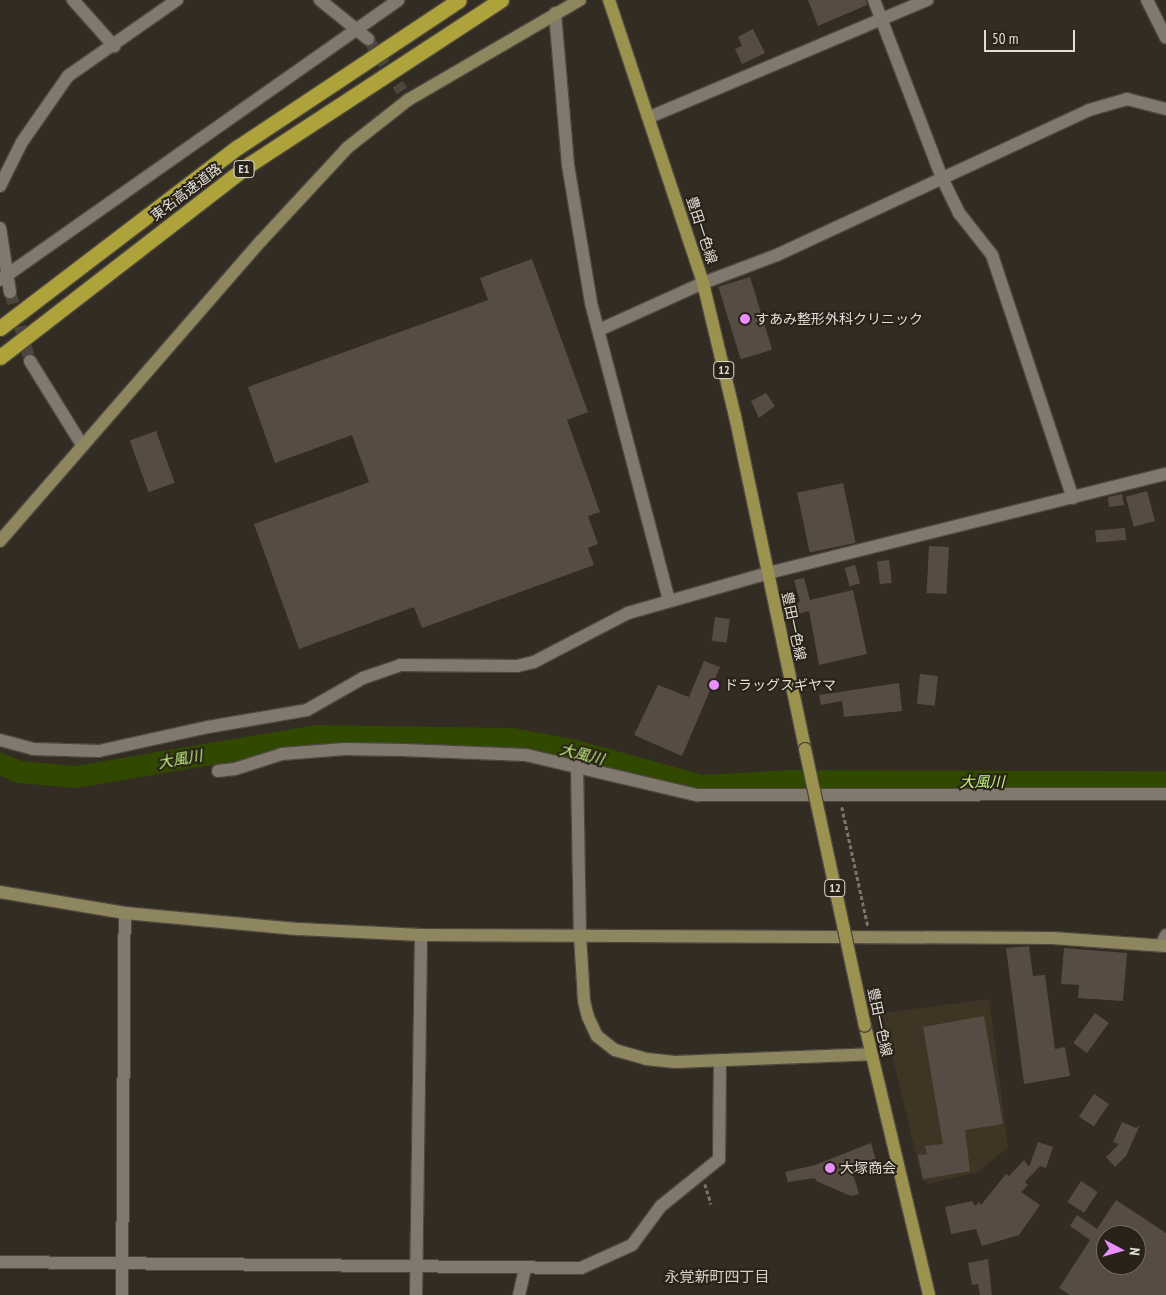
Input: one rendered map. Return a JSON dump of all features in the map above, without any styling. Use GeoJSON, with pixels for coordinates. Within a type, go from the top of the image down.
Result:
{"type":"FeatureCollection","features":[{"type":"Feature","properties":{"kind":"highway","name":"東名高速道路"},"geometry":{"type":"LineString","coordinates":[[0,328],[238,147],[459,0]]}},
{"type":"Feature","properties":{"kind":"highway","name":"東名高速道路"},"geometry":{"type":"LineString","coordinates":[[0,357],[250,164],[501,0]]}},
{"type":"Feature","properties":{"kind":"main road","name":"豊田一色線"},"geometry":{"type":"LineString","coordinates":[[609,0],[650,118],[703,282],[871,1054],[929,1295]]}},
{"type":"Feature","properties":{"kind":"street"},"geometry":{"type":"LineString","coordinates":[[73,0],[114,46]]}},
{"type":"Feature","properties":{"kind":"street"},"geometry":{"type":"LineString","coordinates":[[0,186],[22,142],[68,76],[114,46],[177,0]]}},
{"type":"Feature","properties":{"kind":"street"},"geometry":{"type":"LineString","coordinates":[[320,0],[357,28],[368,39]]}},
{"type":"Feature","properties":{"kind":"street"},"geometry":{"type":"LineString","coordinates":[[4,277],[398,0]]}},
{"type":"Feature","properties":{"kind":"street"},"geometry":{"type":"LineString","coordinates":[[0,541],[261,241],[347,148],[405,96],[555,12],[580,0]]}},
{"type":"Feature","properties":{"kind":"street"},"geometry":{"type":"LineString","coordinates":[[874,0],[883,19],[942,178],[959,213],[992,255],[1073,498]]}},
{"type":"Feature","properties":{"kind":"street"},"geometry":{"type":"LineString","coordinates":[[650,118],[927,0]]}},
{"type":"Feature","properties":{"kind":"street"},"geometry":{"type":"LineString","coordinates":[[1147,0],[1166,38]]}},
{"type":"Feature","properties":{"kind":"street"},"geometry":{"type":"LineString","coordinates":[[555,12],[568,165],[591,303],[669,601]]}},
{"type":"Feature","properties":{"kind":"street"},"geometry":{"type":"LineString","coordinates":[[599,330],[703,282],[777,255],[1089,110],[1127,99],[1166,110]]}},
{"type":"Feature","properties":{"kind":"street"},"geometry":{"type":"LineString","coordinates":[[0,228],[4,277],[10,292]]}},
{"type":"Feature","properties":{"kind":"street"},"geometry":{"type":"LineString","coordinates":[[30,361],[82,445]]}},
{"type":"Feature","properties":{"kind":"street"},"geometry":{"type":"LineString","coordinates":[[0,740],[33,749],[99,752],[208,727],[284,716],[307,710],[363,678],[400,665],[498,668],[534,662],[628,613],[768,574],[1166,474]]}},
{"type":"Feature","properties":{"kind":"street"},"geometry":{"type":"LineString","coordinates":[[218,771],[236,769],[282,754],[345,749],[526,755],[697,795],[1166,794]]}},
{"type":"Feature","properties":{"kind":"street"},"geometry":{"type":"LineString","coordinates":[[577,766],[580,935],[584,1001],[593,1029],[604,1044],[646,1059],[720,1060],[871,1054]]}},
{"type":"Feature","properties":{"kind":"street"},"geometry":{"type":"LineString","coordinates":[[0,892],[125,913],[299,929],[421,935],[870,936],[1052,938],[1164,942]]}},
{"type":"Feature","properties":{"kind":"street"},"geometry":{"type":"LineString","coordinates":[[122,1295],[125,913]]}},
{"type":"Feature","properties":{"kind":"street"},"geometry":{"type":"LineString","coordinates":[[416,1295],[421,935]]}},
{"type":"Feature","properties":{"kind":"street"},"geometry":{"type":"LineString","coordinates":[[0,1262],[122,1262],[416,1268],[581,1268],[632,1245],[661,1206],[719,1159],[720,1060]]}},
{"type":"Feature","properties":{"kind":"street"},"geometry":{"type":"LineString","coordinates":[[519,1295],[525,1268]]}},
{"type":"Feature","properties":{"kind":"path"},"geometry":{"type":"LineString","coordinates":[[840,796],[870,936]]}},
{"type":"Feature","properties":{"kind":"path"},"geometry":{"type":"LineString","coordinates":[[702,1173],[711,1204]]}},
{"type":"Feature","properties":{"kind":"shaded area"},"geometry":{"type":"Polygon","coordinates":[[[989,999],[1008,1147],[978,1172],[929,1184],[922,1180],[882,1013],[989,999]]]}},
{"type":"Feature","properties":{"kind":"building"},"geometry":{"type":"Polygon","coordinates":[[[808,0],[866,0],[867,5],[818,26],[808,0]]]}},
{"type":"Feature","properties":{"kind":"building"},"geometry":{"type":"Polygon","coordinates":[[[753,29],[765,53],[742,64],[735,49],[742,46],[738,37],[753,29]]]}},
{"type":"Feature","properties":{"kind":"building"},"geometry":{"type":"Polygon","coordinates":[[[532,259],[588,412],[567,420],[600,512],[588,516],[598,544],[588,548],[594,565],[422,628],[414,607],[299,649],[254,524],[369,482],[352,435],[275,463],[248,387],[488,300],[480,278],[532,259]]]}},
{"type":"Feature","properties":{"kind":"building","name":"すあみ整形外科クリニック"},"geometry":{"type":"Polygon","coordinates":[[[750,277],[772,350],[741,359],[718,287],[750,277]]]}},
{"type":"Feature","properties":{"kind":"building"},"geometry":{"type":"Polygon","coordinates":[[[766,393],[775,406],[759,418],[751,401],[766,393]]]}},
{"type":"Feature","properties":{"kind":"building"},"geometry":{"type":"Polygon","coordinates":[[[156,431],[175,483],[148,492],[130,441],[156,431]]]}},
{"type":"Feature","properties":{"kind":"building"},"geometry":{"type":"Polygon","coordinates":[[[843,483],[856,543],[810,552],[797,493],[843,483]]]}},
{"type":"Feature","properties":{"kind":"building"},"geometry":{"type":"Polygon","coordinates":[[[1147,491],[1155,521],[1134,527],[1126,497],[1147,491]]]}},
{"type":"Feature","properties":{"kind":"building"},"geometry":{"type":"Polygon","coordinates":[[[1122,494],[1124,505],[1109,507],[1108,497],[1122,494]]]}},
{"type":"Feature","properties":{"kind":"building"},"geometry":{"type":"Polygon","coordinates":[[[1125,528],[1126,540],[1096,543],[1095,531],[1125,528]]]}},
{"type":"Feature","properties":{"kind":"building"},"geometry":{"type":"Polygon","coordinates":[[[929,546],[949,547],[947,594],[927,593],[929,546]]]}},
{"type":"Feature","properties":{"kind":"building"},"geometry":{"type":"Polygon","coordinates":[[[889,560],[892,583],[880,584],[877,561],[889,560]]]}},
{"type":"Feature","properties":{"kind":"building"},"geometry":{"type":"Polygon","coordinates":[[[855,565],[860,583],[850,586],[844,568],[855,565]]]}},
{"type":"Feature","properties":{"kind":"building"},"geometry":{"type":"Polygon","coordinates":[[[804,578],[810,600],[853,590],[867,654],[819,665],[809,611],[798,614],[796,603],[800,602],[794,580],[804,578]]]}},
{"type":"Feature","properties":{"kind":"building"},"geometry":{"type":"Polygon","coordinates":[[[715,617],[730,619],[727,643],[712,641],[715,617]]]}},
{"type":"Feature","properties":{"kind":"building"},"geometry":{"type":"Polygon","coordinates":[[[704,661],[720,667],[682,756],[634,735],[658,685],[689,697],[704,661]]]}},
{"type":"Feature","properties":{"kind":"building"},"geometry":{"type":"Polygon","coordinates":[[[920,674],[938,676],[935,706],[917,704],[920,674]]]}},
{"type":"Feature","properties":{"kind":"building"},"geometry":{"type":"Polygon","coordinates":[[[899,683],[902,711],[844,717],[842,701],[821,705],[819,695],[899,683]]]}},
{"type":"Feature","properties":{"kind":"building"},"geometry":{"type":"Polygon","coordinates":[[[1029,946],[1033,976],[1045,975],[1055,1049],[1065,1047],[1070,1076],[1024,1084],[1006,948],[1029,946]]]}},
{"type":"Feature","properties":{"kind":"building"},"geometry":{"type":"Polygon","coordinates":[[[1064,948],[1127,953],[1123,1001],[1078,998],[1079,985],[1061,984],[1064,948]]]}},
{"type":"Feature","properties":{"kind":"building"},"geometry":{"type":"Polygon","coordinates":[[[1095,1013],[1109,1023],[1087,1053],[1073,1043],[1095,1013]]]}},
{"type":"Feature","properties":{"kind":"building"},"geometry":{"type":"Polygon","coordinates":[[[984,1016],[1003,1124],[965,1130],[970,1171],[923,1179],[918,1155],[927,1154],[925,1146],[943,1144],[923,1027],[984,1016]]]}},
{"type":"Feature","properties":{"kind":"building"},"geometry":{"type":"Polygon","coordinates":[[[1094,1094],[1109,1104],[1094,1126],[1079,1116],[1094,1094]]]}},
{"type":"Feature","properties":{"kind":"building"},"geometry":{"type":"Polygon","coordinates":[[[1122,1122],[1136,1128],[1140,1125],[1126,1156],[1115,1167],[1106,1157],[1119,1144],[1113,1142],[1122,1122]]]}},
{"type":"Feature","properties":{"kind":"building"},"geometry":{"type":"Polygon","coordinates":[[[1038,1142],[1053,1147],[1046,1168],[1040,1166],[1025,1182],[1028,1185],[1021,1192],[1040,1205],[1019,1235],[982,1246],[976,1229],[951,1234],[945,1207],[972,1201],[975,1206],[979,1202],[981,1205],[1006,1174],[1009,1176],[1024,1160],[1029,1167],[1038,1142]]]}},
{"type":"Feature","properties":{"kind":"building","name":"大塚商会"},"geometry":{"type":"Polygon","coordinates":[[[871,1143],[876,1160],[852,1171],[859,1194],[851,1196],[816,1181],[815,1178],[788,1182],[785,1172],[815,1165],[871,1143]]]}},
{"type":"Feature","properties":{"kind":"building"},"geometry":{"type":"Polygon","coordinates":[[[1081,1181],[1098,1192],[1084,1213],[1067,1202],[1081,1181]]]}},
{"type":"Feature","properties":{"kind":"building"},"geometry":{"type":"Polygon","coordinates":[[[1116,1200],[1166,1233],[1166,1295],[1070,1295],[1059,1288],[1090,1240],[1070,1226],[1077,1215],[1096,1228],[1096,1275],[1146,1275],[1146,1225],[1100,1225],[1116,1200]]]}},
{"type":"Feature","properties":{"kind":"building"},"geometry":{"type":"Polygon","coordinates":[[[988,1259],[992,1295],[980,1295],[978,1284],[972,1285],[968,1263],[988,1259]]]}},
{"type":"Feature","properties":{"kind":"waterway","name":"大風川"},"geometry":{"type":"LineString","coordinates":[[0,764],[20,772],[76,777],[316,736],[513,739],[576,751],[701,786],[790,781],[1166,782]]}},
{"type":"Feature","properties":{"kind":"tunnel"},"geometry":{"type":"LineString","coordinates":[[368,39],[402,91]]}},
{"type":"Feature","properties":{"kind":"tunnel"},"geometry":{"type":"LineString","coordinates":[[10,292],[30,361]]}},
{"type":"Feature","properties":{"kind":"place","name":"すあみ整形外科クリニック"},"geometry":{"type":"Point","coordinates":[745,319]}},
{"type":"Feature","properties":{"kind":"place","name":"ドラッグスギヤマ"},"geometry":{"type":"Point","coordinates":[714,685]}},
{"type":"Feature","properties":{"kind":"place","name":"大塚商会"},"geometry":{"type":"Point","coordinates":[830,1168]}},
{"type":"Feature","properties":{"kind":"district","name":"永覚新町四丁目"},"geometry":{"type":"Point","coordinates":[717,1277]}}]}
